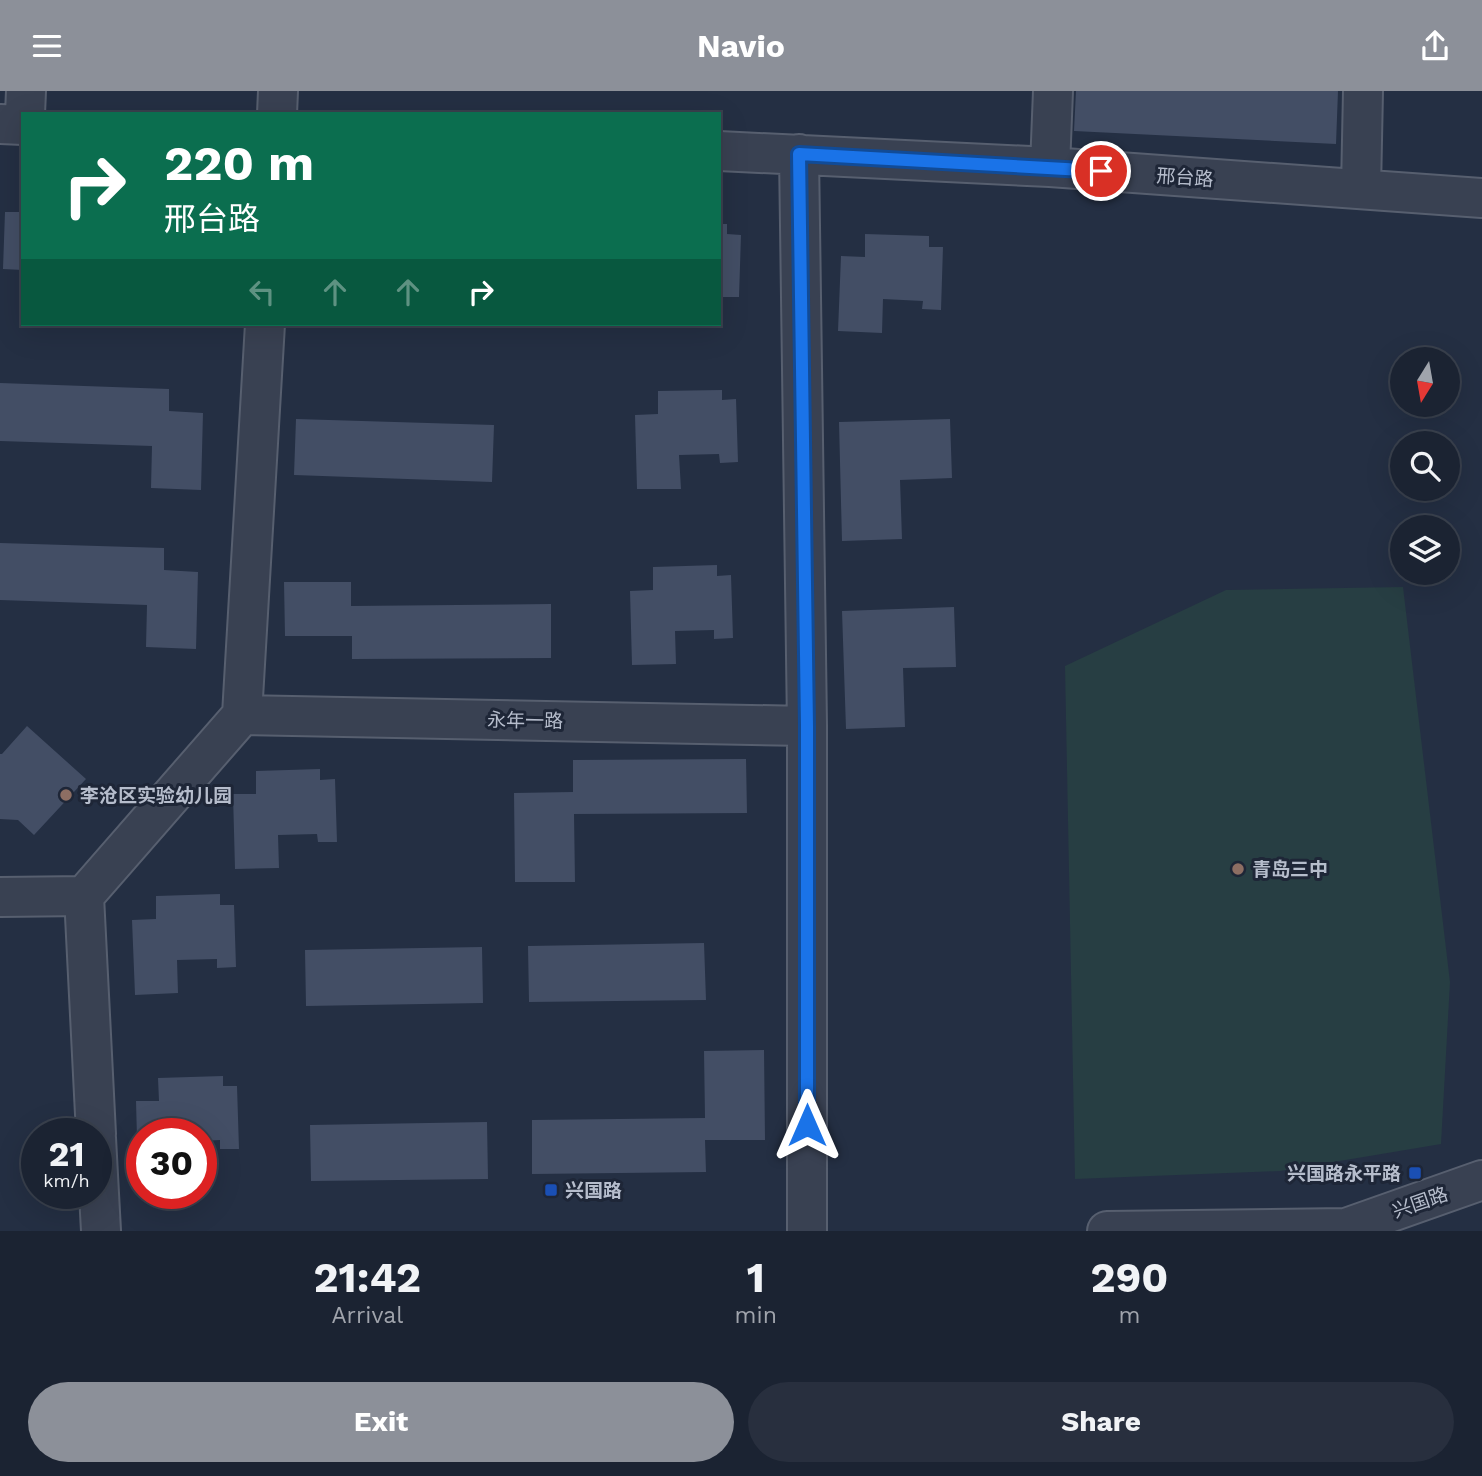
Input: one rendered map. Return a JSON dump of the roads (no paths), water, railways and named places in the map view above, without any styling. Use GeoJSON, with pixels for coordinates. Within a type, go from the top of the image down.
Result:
{"type":"FeatureCollection","features":[{"type":"Feature","properties":{"kind":"street"},"geometry":{"type":"LineString","coordinates":[[25,112],[26,91]]}},
{"type":"Feature","properties":{"kind":"street"},"geometry":{"type":"LineString","coordinates":[[277,112],[278,91]]}},
{"type":"Feature","properties":{"kind":"street"},"geometry":{"type":"LineString","coordinates":[[1050,167],[1053,91]]}},
{"type":"Feature","properties":{"kind":"street"},"geometry":{"type":"LineString","coordinates":[[1361,189],[1363,91]]}},
{"type":"Feature","properties":{"kind":"street"},"geometry":{"type":"LineString","coordinates":[[0,124],[21,125]]}},
{"type":"Feature","properties":{"kind":"street","name":"邢台路"},"geometry":{"type":"LineString","coordinates":[[721,151],[1050,167],[1482,198]]}},
{"type":"Feature","properties":{"kind":"street"},"geometry":{"type":"LineString","coordinates":[[799,154],[807,726],[807,1231]]}},
{"type":"Feature","properties":{"kind":"street"},"geometry":{"type":"LineString","coordinates":[[95,1118],[84,896],[242,715],[265,326]]}},
{"type":"Feature","properties":{"kind":"street","name":"永年一路"},"geometry":{"type":"LineString","coordinates":[[242,715],[807,726]]}},
{"type":"Feature","properties":{"kind":"street"},"geometry":{"type":"LineString","coordinates":[[0,897],[84,896]]}},
{"type":"Feature","properties":{"kind":"street","name":"兴国路"},"geometry":{"type":"LineString","coordinates":[[1107,1231],[1341,1229],[1482,1180]]}},
{"type":"Feature","properties":{"kind":"street"},"geometry":{"type":"LineString","coordinates":[[100,1209],[101,1231]]}},
{"type":"Feature","properties":{"kind":"place","name":"李沧区实验幼儿园"},"geometry":{"type":"Point","coordinates":[66,795]}},
{"type":"Feature","properties":{"kind":"place","name":"青岛三中"},"geometry":{"type":"Point","coordinates":[1238,869]}},
{"type":"Feature","properties":{"kind":"place","name":"兴国路永平路"},"geometry":{"type":"Point","coordinates":[1415,1173]}},
{"type":"Feature","properties":{"kind":"place","name":"兴国路"},"geometry":{"type":"Point","coordinates":[551,1190]}}]}
